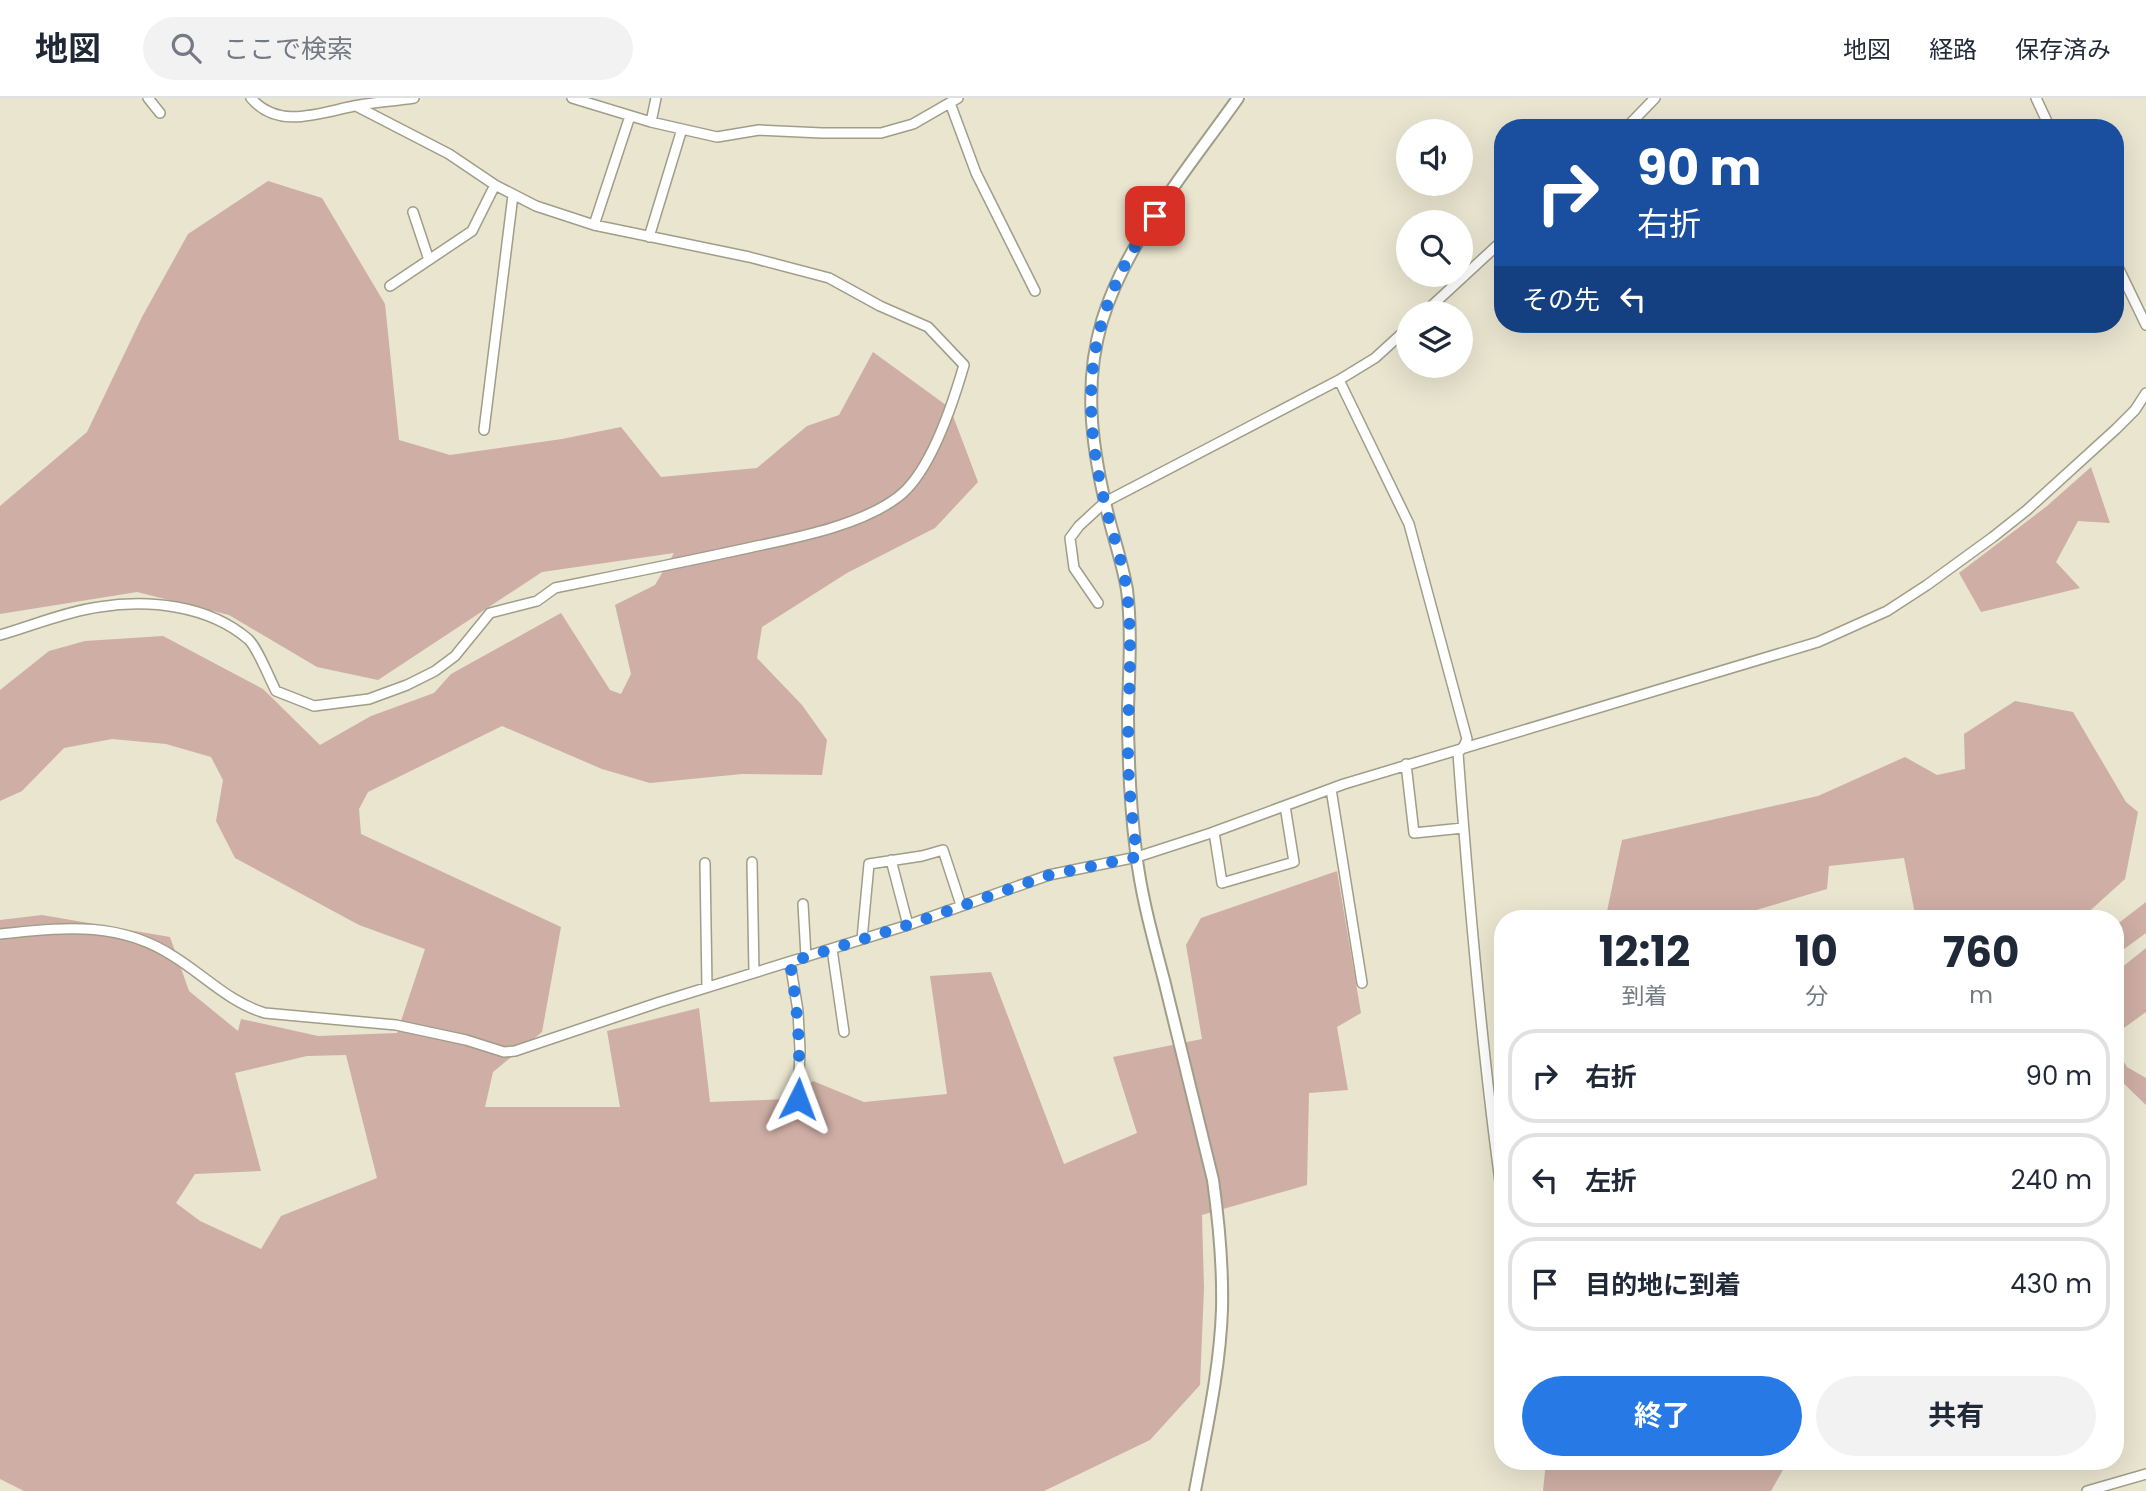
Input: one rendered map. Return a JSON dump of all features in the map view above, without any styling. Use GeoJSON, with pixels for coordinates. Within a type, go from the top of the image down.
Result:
{"type":"FeatureCollection","features":[{"type":"Feature","properties":{"kind":"street"},"geometry":{"type":"LineString","coordinates":[[148,98],[160,113]]}},
{"type":"Feature","properties":{"kind":"street"},"geometry":{"type":"LineString","coordinates":[[251,98],[266,111],[278,116],[312,116],[356,106],[414,98]]}},
{"type":"Feature","properties":{"kind":"street"},"geometry":{"type":"LineString","coordinates":[[572,98],[651,122],[718,136],[759,130],[881,133],[913,124],[954,100],[976,173],[1035,291]]}},
{"type":"Feature","properties":{"kind":"street"},"geometry":{"type":"LineString","coordinates":[[651,122],[656,98]]}},
{"type":"Feature","properties":{"kind":"street"},"geometry":{"type":"LineString","coordinates":[[1195,1491],[1218,1356],[1222,1262],[1213,1180],[1146,910],[1137,857],[1129,785],[1130,652],[1127,591],[1105,502],[1091,424],[1090,402],[1094,356],[1112,293],[1144,232],[1238,98]]}},
{"type":"Feature","properties":{"kind":"street"},"geometry":{"type":"LineString","coordinates":[[1635,119],[1655,98]]}},
{"type":"Feature","properties":{"kind":"street"},"geometry":{"type":"LineString","coordinates":[[2036,98],[2046,119]]}},
{"type":"Feature","properties":{"kind":"street"},"geometry":{"type":"LineString","coordinates":[[0,635],[98,607],[177,606],[211,617],[250,640],[276,691],[314,706],[369,699],[435,671],[456,656],[490,613],[537,601],[555,588],[792,538],[868,515],[898,497],[914,482],[956,395],[964,366],[928,327],[880,306],[829,278],[750,257],[594,225],[536,206],[495,185],[449,154],[356,106]]}},
{"type":"Feature","properties":{"kind":"street"},"geometry":{"type":"LineString","coordinates":[[594,225],[630,116]]}},
{"type":"Feature","properties":{"kind":"street"},"geometry":{"type":"LineString","coordinates":[[649,237],[682,129]]}},
{"type":"Feature","properties":{"kind":"street"},"geometry":{"type":"LineString","coordinates":[[390,286],[472,231],[495,185]]}},
{"type":"Feature","properties":{"kind":"street"},"geometry":{"type":"LineString","coordinates":[[484,430],[513,195]]}},
{"type":"Feature","properties":{"kind":"street"},"geometry":{"type":"LineString","coordinates":[[413,212],[429,260]]}},
{"type":"Feature","properties":{"kind":"street"},"geometry":{"type":"LineString","coordinates":[[1437,301],[1494,248]]}},
{"type":"Feature","properties":{"kind":"street"},"geometry":{"type":"LineString","coordinates":[[2124,280],[2146,325]]}},
{"type":"Feature","properties":{"kind":"street"},"geometry":{"type":"LineString","coordinates":[[1098,603],[1074,568],[1070,538],[1105,502],[1339,380],[1375,358],[1396,339]]}},
{"type":"Feature","properties":{"kind":"street"},"geometry":{"type":"LineString","coordinates":[[1339,380],[1409,524],[1467,738],[1458,753],[1463,828],[1494,1142]]}},
{"type":"Feature","properties":{"kind":"street"},"geometry":{"type":"LineString","coordinates":[[0,934],[78,927],[101,929],[134,937],[172,955],[222,992],[254,1010],[287,1016],[396,1025],[466,1040],[504,1052],[529,1048],[707,988],[908,925],[1049,875],[1137,857],[1406,764],[1818,642],[1887,611],[1927,585],[2027,510],[2116,429],[2135,410],[2146,393]]}},
{"type":"Feature","properties":{"kind":"street"},"geometry":{"type":"LineString","coordinates":[[1406,764],[1414,833],[1463,828]]}},
{"type":"Feature","properties":{"kind":"street"},"geometry":{"type":"LineString","coordinates":[[1331,789],[1362,983]]}},
{"type":"Feature","properties":{"kind":"street"},"geometry":{"type":"LineString","coordinates":[[1214,832],[1222,883],[1294,862],[1285,806]]}},
{"type":"Feature","properties":{"kind":"street"},"geometry":{"type":"LineString","coordinates":[[862,939],[869,863],[943,850],[961,905]]}},
{"type":"Feature","properties":{"kind":"street"},"geometry":{"type":"LineString","coordinates":[[891,860],[908,925]]}},
{"type":"Feature","properties":{"kind":"street"},"geometry":{"type":"LineString","coordinates":[[752,862],[754,973]]}},
{"type":"Feature","properties":{"kind":"street"},"geometry":{"type":"LineString","coordinates":[[705,863],[707,988]]}},
{"type":"Feature","properties":{"kind":"street"},"geometry":{"type":"LineString","coordinates":[[803,904],[806,957]]}},
{"type":"Feature","properties":{"kind":"street"},"geometry":{"type":"LineString","coordinates":[[832,948],[844,1032]]}},
{"type":"Feature","properties":{"kind":"street"},"geometry":{"type":"LineString","coordinates":[[790,962],[798,1011],[798,1099]]}},
{"type":"Feature","properties":{"kind":"street"},"geometry":{"type":"LineString","coordinates":[[2087,1491],[2146,1474]]}},
{"type":"Feature","properties":{"kind":"shaded area"},"geometry":{"type":"Polygon","coordinates":[[[268,181],[322,198],[385,304],[399,440],[450,455],[562,439],[621,427],[661,477],[757,468],[807,426],[839,415],[873,352],[950,408],[978,482],[935,528],[847,573],[762,627],[757,658],[802,705],[827,740],[822,775],[742,774],[650,783],[602,769],[502,726],[368,792],[359,809],[361,834],[561,927],[542,1032],[493,1072],[485,1107],[620,1107],[607,1031],[699,1008],[710,1102],[791,1099],[813,1081],[864,1102],[947,1094],[930,976],[991,972],[1064,1164],[1137,1133],[1113,1057],[1202,1039],[1186,945],[1201,918],[1337,871],[1361,1013],[1337,1027],[1348,1090],[1309,1093],[1307,1185],[1202,1215],[1204,1288],[1200,1385],[1150,1440],[1044,1491],[24,1491],[0,1479],[0,920],[42,915],[170,937],[189,991],[238,1031],[241,1019],[318,1036],[397,1033],[425,949],[359,925],[235,858],[216,821],[223,780],[211,757],[166,744],[112,739],[64,748],[22,791],[0,801],[0,690],[49,651],[85,641],[163,636],[263,689],[320,745],[371,716],[434,693],[451,674],[561,613],[610,690],[621,694],[631,674],[615,605],[655,585],[674,553],[542,572],[378,680],[317,667],[229,615],[137,592],[0,614],[0,506],[87,432],[142,317],[188,234],[268,181]],[[346,1055],[307,1056],[235,1073],[261,1171],[195,1174],[176,1203],[200,1221],[261,1249],[281,1216],[377,1178],[346,1055]]]}},
{"type":"Feature","properties":{"kind":"shaded area"},"geometry":{"type":"Polygon","coordinates":[[[2091,467],[2110,523],[2078,521],[2056,562],[2080,588],[1981,612],[1959,573],[2047,506],[2091,467]]]}},
{"type":"Feature","properties":{"kind":"shaded area"},"geometry":{"type":"Polygon","coordinates":[[[2015,701],[2073,712],[2126,802],[2138,812],[2125,879],[2091,910],[1914,910],[1904,858],[1829,866],[1827,889],[1756,910],[1607,910],[1622,840],[1818,796],[1905,757],[1937,775],[1965,769],[1964,734],[2015,701]]]}},
{"type":"Feature","properties":{"kind":"shaded area"},"geometry":{"type":"Polygon","coordinates":[[[2146,902],[2146,933],[2124,949],[2124,919],[2146,902]]]}},
{"type":"Feature","properties":{"kind":"shaded area"},"geometry":{"type":"Polygon","coordinates":[[[2146,948],[2146,1012],[2124,1028],[2124,966],[2146,948]]]}},
{"type":"Feature","properties":{"kind":"shaded area"},"geometry":{"type":"Polygon","coordinates":[[[2124,1062],[2127,1067],[2146,1078],[2146,1105],[2124,1084],[2124,1062]]]}},
{"type":"Feature","properties":{"kind":"shaded area"},"geometry":{"type":"Polygon","coordinates":[[[1545,1470],[1783,1470],[1771,1491],[1543,1491],[1545,1470]]]}},
{"type":"Feature","properties":{"kind":"route"},"geometry":{"type":"LineString","coordinates":[[798,1099],[798,1011],[790,962],[908,925],[1049,875],[1137,857],[1129,785],[1130,652],[1127,591],[1105,502],[1091,424],[1090,402],[1094,356],[1112,293],[1127,261],[1155,216]]}}]}
